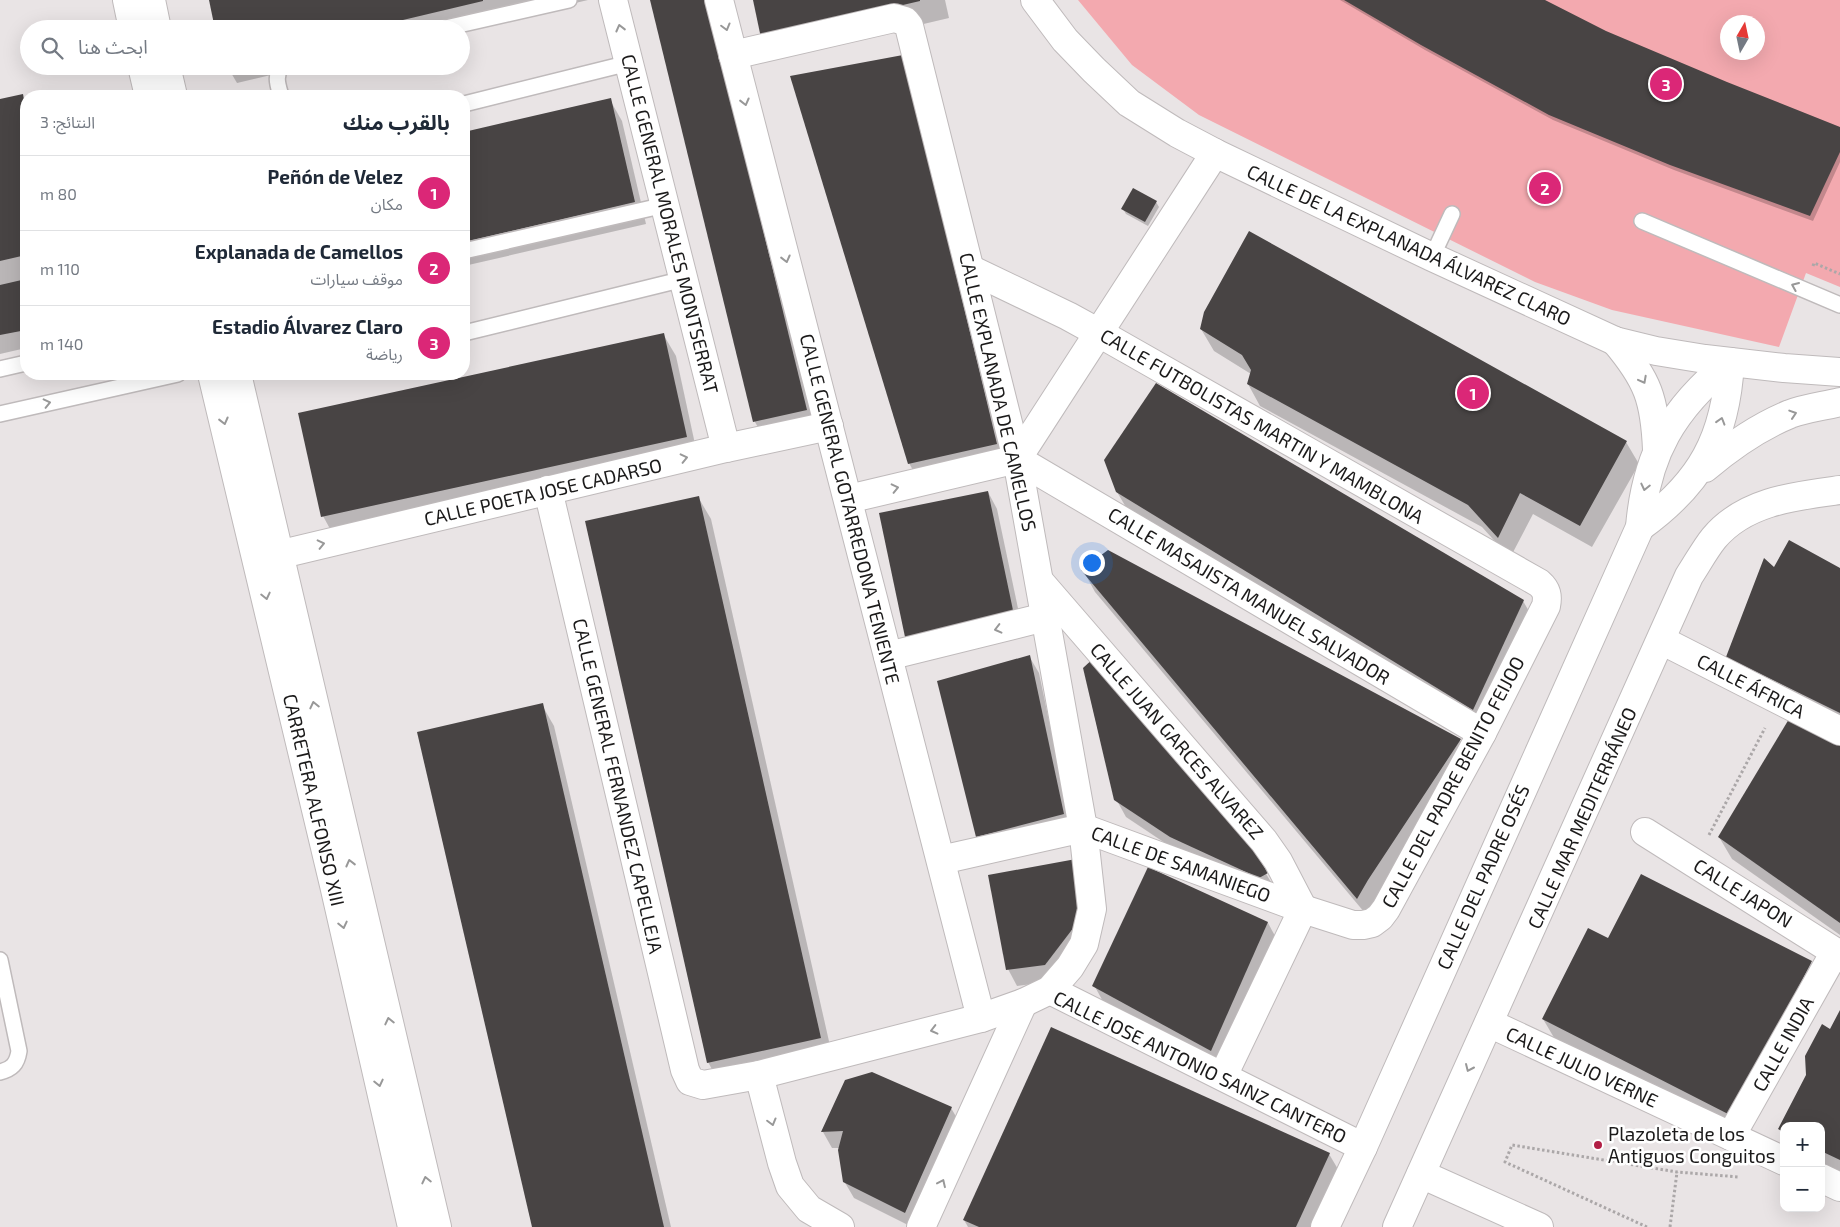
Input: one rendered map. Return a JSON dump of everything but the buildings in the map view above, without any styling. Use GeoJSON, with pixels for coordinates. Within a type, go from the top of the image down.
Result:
{"type":"FeatureCollection","features":[{"type":"Feature","properties":{"kind":"street"},"geometry":{"type":"LineString","coordinates":[[127,0],[131,20]]}},
{"type":"Feature","properties":{"kind":"street"},"geometry":{"type":"LineString","coordinates":[[151,0],[155,20]]}},
{"type":"Feature","properties":{"kind":"street","name":"CALLE GENERAL MORALES MONTSERRAT"},"geometry":{"type":"LineString","coordinates":[[613,0],[726,448]]}},
{"type":"Feature","properties":{"kind":"street","name":"CALLE GENERAL GOTARREDONA TENIENTE"},"geometry":{"type":"LineString","coordinates":[[719,0],[981,1018]]}},
{"type":"Feature","properties":{"kind":"street","name":"CALLE DE LA EXPLANADA ÁLVAREZ CLARO"},"geometry":{"type":"LineString","coordinates":[[1035,0],[1065,40],[1129,103],[1177,133],[1215,153],[1432,257],[1615,341],[1656,351],[1730,362],[1840,372]]}},
{"type":"Feature","properties":{"kind":"street","name":"CALLE EXPLANADA DE CAMELLOS"},"geometry":{"type":"LineString","coordinates":[[733,54],[894,18],[905,21],[909,26],[1017,459],[1083,828],[1092,909],[1084,944],[1070,967],[1050,990]]}},
{"type":"Feature","properties":{"kind":"street"},"geometry":{"type":"LineString","coordinates":[[144,75],[148,90]]}},
{"type":"Feature","properties":{"kind":"street"},"geometry":{"type":"LineString","coordinates":[[168,75],[172,90]]}},
{"type":"Feature","properties":{"kind":"street"},"geometry":{"type":"LineString","coordinates":[[848,499],[1017,459],[1215,153]]}},
{"type":"Feature","properties":{"kind":"street","name":"CALLE FUTBOLISTAS MARTIN Y MAMBLONA"},"geometry":{"type":"LineString","coordinates":[[970,269],[1099,333],[1539,583],[1547,593]]}},
{"type":"Feature","properties":{"kind":"street","name":"CALLE DEL PADRE OSÉS"},"geometry":{"type":"LineString","coordinates":[[1615,341],[1635,364],[1649,390],[1656,420],[1657,450]]}},
{"type":"Feature","properties":{"kind":"street","name":"CALLE DEL PADRE OSÉS"},"geometry":{"type":"LineString","coordinates":[[1325,1227],[1363,1147],[1640,527],[1645,488],[1657,450],[1671,424],[1688,401],[1707,380],[1730,362]]}},
{"type":"Feature","properties":{"kind":"street","name":"CALLE DEL PADRE OSÉS"},"geometry":{"type":"LineString","coordinates":[[1694,477],[1707,456],[1717,434],[1729,386],[1730,362]]}},
{"type":"Feature","properties":{"kind":"street","name":"CARRETERA ALFONSO XIII"},"geometry":{"type":"LineString","coordinates":[[214,380],[268,557],[437,1227]]}},
{"type":"Feature","properties":{"kind":"street","name":"CARRETERA ALFONSO XIII"},"geometry":{"type":"LineString","coordinates":[[238,380],[268,557],[334,885],[412,1227]]}},
{"type":"Feature","properties":{"kind":"street","name":"CALLE DEL PADRE OSÉS"},"geometry":{"type":"LineString","coordinates":[[1640,527],[1665,507],[1694,477],[1727,449],[1762,427],[1792,413],[1840,402]]}},
{"type":"Feature","properties":{"kind":"street","name":"CALLE POETA JOSE CADARSO"},"geometry":{"type":"LineString","coordinates":[[268,557],[726,448],[829,426]]}},
{"type":"Feature","properties":{"kind":"street","name":"CALLE MASAJISTA MANUEL SALVADOR"},"geometry":{"type":"LineString","coordinates":[[1017,459],[1482,733]]}},
{"type":"Feature","properties":{"kind":"street","name":"CALLE GENERAL FERNANDEZ CAPELLEJA"},"geometry":{"type":"LineString","coordinates":[[548,490],[685,1070],[690,1081]]}},
{"type":"Feature","properties":{"kind":"street","name":"CALLE MAR MEDITERRÁNEO"},"geometry":{"type":"LineString","coordinates":[[1397,1227],[1689,576],[1715,538],[1740,515],[1765,504],[1803,495],[1840,490]]}},
{"type":"Feature","properties":{"kind":"street","name":"CALLE JUAN GARCES ALVAREZ"},"geometry":{"type":"LineString","coordinates":[[1039,581],[1264,841],[1278,861],[1303,909]]}},
{"type":"Feature","properties":{"kind":"street","name":"CALLE DEL PADRE BENITO FEIJOO"},"geometry":{"type":"LineString","coordinates":[[1303,909],[1353,925],[1372,923],[1380,918],[1482,733],[1546,606],[1547,593]]}},
{"type":"Feature","properties":{"kind":"street"},"geometry":{"type":"LineString","coordinates":[[888,656],[1045,617]]}},
{"type":"Feature","properties":{"kind":"street","name":"CALLE ÁFRICA"},"geometry":{"type":"LineString","coordinates":[[1661,640],[1840,732]]}},
{"type":"Feature","properties":{"kind":"street","name":"CALLE DE SAMANIEGO"},"geometry":{"type":"LineString","coordinates":[[941,860],[1083,828],[1303,909]]}},
{"type":"Feature","properties":{"kind":"street","name":"CALLE JAPON"},"geometry":{"type":"LineString","coordinates":[[1645,832],[1838,954]]}},
{"type":"Feature","properties":{"kind":"street"},"geometry":{"type":"LineString","coordinates":[[1222,1076],[1303,909]]}},
{"type":"Feature","properties":{"kind":"street","name":"CALLE INDIA"},"geometry":{"type":"LineString","coordinates":[[1731,1136],[1838,954]]}},
{"type":"Feature","properties":{"kind":"street","name":"CALLE JOSE ANTONIO SAINZ CANTERO"},"geometry":{"type":"LineString","coordinates":[[690,1081],[703,1085],[759,1075],[981,1018],[1023,1003],[1050,990],[1363,1147]]}},
{"type":"Feature","properties":{"kind":"street"},"geometry":{"type":"LineString","coordinates":[[921,1227],[1023,1003]]}},
{"type":"Feature","properties":{"kind":"street","name":"CALLE JULIO VERNE"},"geometry":{"type":"LineString","coordinates":[[1489,1023],[1780,1159]]}},
{"type":"Feature","properties":{"kind":"street"},"geometry":{"type":"LineString","coordinates":[[759,1075],[782,1163],[790,1186],[809,1209],[840,1227]]}},
{"type":"Feature","properties":{"kind":"street"},"geometry":{"type":"LineString","coordinates":[[1421,1174],[1539,1227]]}},
{"type":"Feature","properties":{"kind":"street"},"geometry":{"type":"LineString","coordinates":[[1825,1180],[1840,1187]]}},
{"type":"Feature","properties":{"kind":"lane"},"geometry":{"type":"LineString","coordinates":[[470,22],[569,0]]}},
{"type":"Feature","properties":{"kind":"lane"},"geometry":{"type":"LineString","coordinates":[[470,103],[629,63]]}},
{"type":"Feature","properties":{"kind":"lane"},"geometry":{"type":"LineString","coordinates":[[277,75],[280,90]]}},
{"type":"Feature","properties":{"kind":"lane"},"geometry":{"type":"LineString","coordinates":[[470,250],[665,205]]}},
{"type":"Feature","properties":{"kind":"lane"},"geometry":{"type":"LineString","coordinates":[[1432,257],[1452,214]]}},
{"type":"Feature","properties":{"kind":"lane"},"geometry":{"type":"LineString","coordinates":[[1642,221],[1840,305]]}},
{"type":"Feature","properties":{"kind":"lane"},"geometry":{"type":"LineString","coordinates":[[470,332],[684,279]]}},
{"type":"Feature","properties":{"kind":"lane"},"geometry":{"type":"LineString","coordinates":[[0,369],[20,364]]}},
{"type":"Feature","properties":{"kind":"lane"},"geometry":{"type":"LineString","coordinates":[[0,414],[151,380]]}},
{"type":"Feature","properties":{"kind":"lane"},"geometry":{"type":"LineString","coordinates":[[0,960],[19,1051],[15,1064],[10,1070],[0,1072]]}},
{"type":"Feature","properties":{"kind":"path"},"geometry":{"type":"LineString","coordinates":[[1694,863],[1780,701]]}},
{"type":"Feature","properties":{"kind":"path"},"geometry":{"type":"LineString","coordinates":[[1647,1227],[1505,1162],[1512,1145],[1677,1172],[1745,1178]]}},
{"type":"Feature","properties":{"kind":"path"},"geometry":{"type":"LineString","coordinates":[[1670,1227],[1677,1172]]}},
{"type":"Feature","properties":{"kind":"shaded area"},"geometry":{"type":"Polygon","coordinates":[[[1078,0],[1840,0],[1840,287],[1806,273],[1779,347],[1612,310],[1535,282],[1199,115],[1132,65],[1078,0]]]}},
{"type":"Feature","properties":{"kind":"place","name":"Estadio Álvarez Claro"},"geometry":{"type":"Point","coordinates":[1666,84]}},
{"type":"Feature","properties":{"kind":"place","name":"Explanada de Camellos"},"geometry":{"type":"Point","coordinates":[1545,188]}},
{"type":"Feature","properties":{"kind":"place","name":"Peñón de Velez"},"geometry":{"type":"Point","coordinates":[1473,393]}},
{"type":"Feature","properties":{"kind":"place","name":"Plazoleta de los Antiguos Conguitos"},"geometry":{"type":"Point","coordinates":[1598,1145]}}]}
